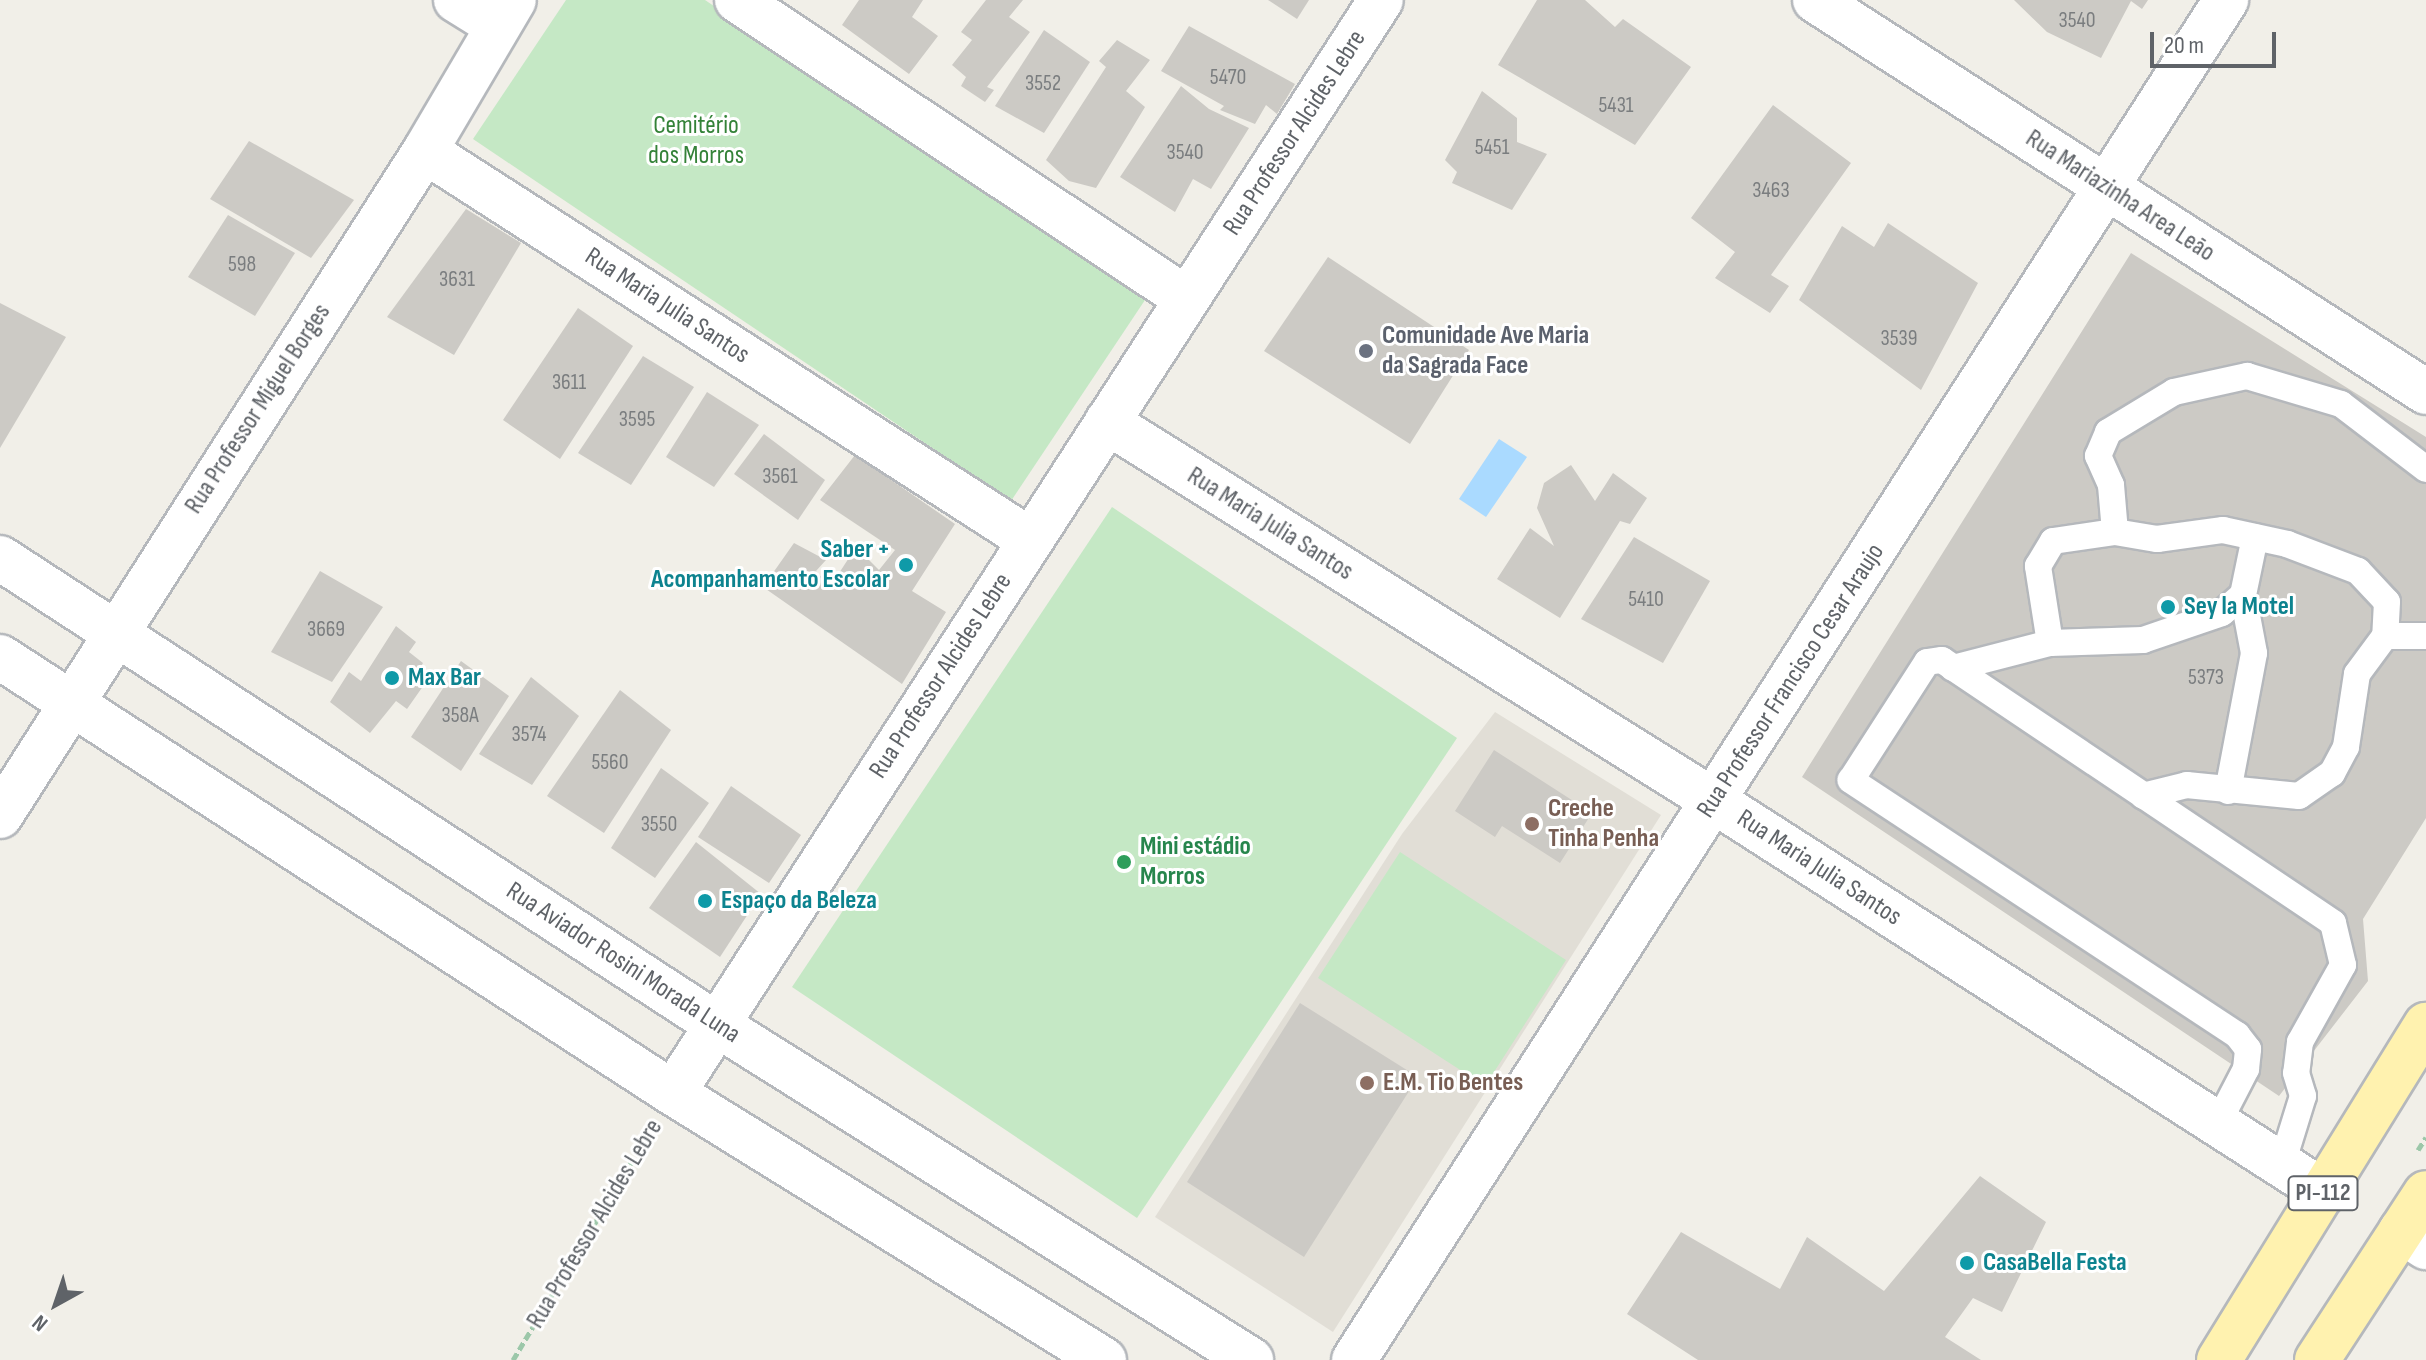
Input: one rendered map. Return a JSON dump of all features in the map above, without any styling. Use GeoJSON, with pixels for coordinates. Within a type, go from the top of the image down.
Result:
{"type":"FeatureCollection","features":[{"type":"Feature","properties":{"kind":"main road","name":"PI-112"},"geometry":{"type":"LineString","coordinates":[[2219,1360],[2426,1025]]}},
{"type":"Feature","properties":{"kind":"main road"},"geometry":{"type":"LineString","coordinates":[[2317,1360],[2414,1239],[2426,1193]]}},
{"type":"Feature","properties":{"kind":"street"},"geometry":{"type":"LineString","coordinates":[[456,0],[506,13]]}},
{"type":"Feature","properties":{"kind":"street"},"geometry":{"type":"LineString","coordinates":[[737,0],[1187,299]]}},
{"type":"Feature","properties":{"kind":"street","name":"Rua Professor Alcides Lebre"},"geometry":{"type":"LineString","coordinates":[[673,1093],[1381,0]]}},
{"type":"Feature","properties":{"kind":"street","name":"Rua Mariazinha Area Leão"},"geometry":{"type":"LineString","coordinates":[[1815,0],[2426,392]]}},
{"type":"Feature","properties":{"kind":"street","name":"Rua Professor Francisco Cesar Araujo"},"geometry":{"type":"LineString","coordinates":[[1354,1360],[2226,0]]}},
{"type":"Feature","properties":{"kind":"street","name":"Rua Professor Miguel Borges"},"geometry":{"type":"LineString","coordinates":[[0,816],[115,630],[425,151],[506,13]]}},
{"type":"Feature","properties":{"kind":"street","name":"Rua Maria Julia Santos"},"geometry":{"type":"LineString","coordinates":[[425,151],[1030,540]]}},
{"type":"Feature","properties":{"kind":"street","name":"Rua Maria Julia Santos"},"geometry":{"type":"LineString","coordinates":[[1107,422],[1714,801],[2324,1192]]}},
{"type":"Feature","properties":{"kind":"street","name":"Rua Aviador Rosini Morada Luna"},"geometry":{"type":"LineString","coordinates":[[0,558],[716,1024],[1251,1360]]}},
{"type":"Feature","properties":{"kind":"street"},"geometry":{"type":"LineString","coordinates":[[0,657],[673,1093],[1104,1360]]}},
{"type":"Feature","properties":{"kind":"lane"},"geometry":{"type":"LineString","coordinates":[[2115,532],[2111,485],[2098,456],[2108,432],[2174,392],[2247,376],[2341,404],[2426,469]]}},
{"type":"Feature","properties":{"kind":"lane"},"geometry":{"type":"LineString","coordinates":[[2050,643],[2038,566],[2053,541],[2115,532],[2157,539],[2223,530],[2255,537],[2358,571],[2387,602],[2385,636],[2357,674],[2346,747],[2332,773],[2299,796],[2187,785],[2143,796]]}},
{"type":"Feature","properties":{"kind":"lane"},"geometry":{"type":"LineString","coordinates":[[2228,791],[2254,653],[2243,595],[2255,537]]}},
{"type":"Feature","properties":{"kind":"lane"},"geometry":{"type":"LineString","coordinates":[[1953,668],[2050,643],[2143,640],[2222,613],[2243,595]]}},
{"type":"Feature","properties":{"kind":"lane"},"geometry":{"type":"LineString","coordinates":[[2385,636],[2426,636]]}},
{"type":"Feature","properties":{"kind":"lane"},"geometry":{"type":"LineString","coordinates":[[2218,1123],[2246,1069],[2248,1049],[2237,1035],[1851,780],[1927,662],[1942,660],[2333,923],[2343,965],[2300,1042],[2296,1073],[2303,1096],[2282,1164]]}},
{"type":"Feature","properties":{"kind":"path","name":"Rua Professor Alcides Lebre"},"geometry":{"type":"LineString","coordinates":[[513,1360],[673,1093]]}},
{"type":"Feature","properties":{"kind":"shaded area","name":"E.M. Tio Bentes"},"geometry":{"type":"Polygon","coordinates":[[[1495,712],[1661,815],[1333,1332],[1155,1217],[1402,834],[1495,712]]]}},
{"type":"Feature","properties":{"kind":"green space","name":"Cemitério dos Morros"},"geometry":{"type":"Polygon","coordinates":[[[566,0],[705,0],[1147,297],[1011,501],[473,139],[566,0]]]}},
{"type":"Feature","properties":{"kind":"green space","name":"Mini estádio Morros"},"geometry":{"type":"Polygon","coordinates":[[[1112,507],[1457,738],[1137,1218],[792,987],[1112,507]]]}},
{"type":"Feature","properties":{"kind":"green space"},"geometry":{"type":"Polygon","coordinates":[[[1400,852],[1566,960],[1485,1086],[1318,978],[1400,852]]]}},
{"type":"Feature","properties":{"kind":"water"},"geometry":{"type":"Polygon","coordinates":[[[1499,439],[1527,457],[1486,517],[1459,499],[1499,439]]]}},
{"type":"Feature","properties":{"kind":"building"},"geometry":{"type":"Polygon","coordinates":[[[859,0],[923,0],[912,17],[938,36],[909,74],[842,25],[859,0]]]}},
{"type":"Feature","properties":{"kind":"building"},"geometry":{"type":"Polygon","coordinates":[[[986,0],[1023,0],[1009,17],[1030,32],[987,87],[994,90],[985,102],[961,86],[966,77],[952,65],[972,40],[961,32],[986,0]]]}},
{"type":"Feature","properties":{"kind":"building"},"geometry":{"type":"Polygon","coordinates":[[[1268,0],[1309,0],[1297,19],[1268,0]]]}},
{"type":"Feature","properties":{"kind":"building"},"geometry":{"type":"Polygon","coordinates":[[[1537,0],[1585,0],[1615,27],[1623,19],[1691,67],[1635,145],[1498,65],[1537,0]]]}},
{"type":"Feature","properties":{"kind":"building"},"geometry":{"type":"Polygon","coordinates":[[[2014,0],[2148,0],[2142,9],[2131,1],[2101,58],[2047,32],[2014,0]]]}},
{"type":"Feature","properties":{"kind":"building"},"geometry":{"type":"Polygon","coordinates":[[[1189,26],[1295,84],[1277,114],[1266,105],[1255,124],[1220,110],[1224,106],[1161,71],[1189,26]]]}},
{"type":"Feature","properties":{"kind":"building"},"geometry":{"type":"Polygon","coordinates":[[[1044,30],[1090,62],[1044,133],[995,106],[1044,30]]]}},
{"type":"Feature","properties":{"kind":"building"},"geometry":{"type":"Polygon","coordinates":[[[1117,40],[1150,60],[1126,91],[1145,107],[1096,188],[1069,181],[1046,160],[1106,67],[1099,61],[1117,40]]]}},
{"type":"Feature","properties":{"kind":"building"},"geometry":{"type":"Polygon","coordinates":[[[1181,86],[1209,109],[1249,128],[1211,189],[1193,179],[1175,212],[1120,177],[1181,86]]]}},
{"type":"Feature","properties":{"kind":"building"},"geometry":{"type":"Polygon","coordinates":[[[1482,91],[1517,118],[1517,142],[1547,154],[1512,210],[1452,183],[1457,172],[1445,160],[1482,91]]]}},
{"type":"Feature","properties":{"kind":"building"},"geometry":{"type":"Polygon","coordinates":[[[1773,105],[1851,163],[1771,275],[1789,286],[1770,313],[1715,278],[1735,252],[1691,218],[1773,105]]]}},
{"type":"Feature","properties":{"kind":"building"},"geometry":{"type":"Polygon","coordinates":[[[249,141],[354,200],[311,258],[210,199],[249,141]]]}},
{"type":"Feature","properties":{"kind":"building"},"geometry":{"type":"Polygon","coordinates":[[[466,209],[521,243],[454,355],[387,317],[466,209]]]}},
{"type":"Feature","properties":{"kind":"building"},"geometry":{"type":"Polygon","coordinates":[[[228,215],[295,253],[255,316],[188,277],[228,215]]]}},
{"type":"Feature","properties":{"kind":"building"},"geometry":{"type":"Polygon","coordinates":[[[1888,223],[1978,283],[1921,390],[1799,300],[1842,226],[1874,247],[1888,223]]]}},
{"type":"Feature","properties":{"kind":"building","name":"Sey la Motel"},"geometry":{"type":"Polygon","coordinates":[[[2131,253],[2426,437],[2426,818],[2363,919],[2368,981],[2279,1096],[1802,777],[2131,253]]]}},
{"type":"Feature","properties":{"kind":"building","name":"Comunidade Ave Maria da Sagrada Face"},"geometry":{"type":"Polygon","coordinates":[[[1328,257],[1469,350],[1410,444],[1264,351],[1328,257]]]}},
{"type":"Feature","properties":{"kind":"building"},"geometry":{"type":"Polygon","coordinates":[[[0,303],[66,337],[0,448],[0,303]]]}},
{"type":"Feature","properties":{"kind":"building"},"geometry":{"type":"Polygon","coordinates":[[[578,308],[633,346],[560,459],[503,420],[578,308]]]}},
{"type":"Feature","properties":{"kind":"building"},"geometry":{"type":"Polygon","coordinates":[[[643,356],[694,387],[631,485],[578,453],[643,356]]]}},
{"type":"Feature","properties":{"kind":"building"},"geometry":{"type":"Polygon","coordinates":[[[707,392],[759,425],[714,487],[666,457],[707,392]]]}},
{"type":"Feature","properties":{"kind":"building"},"geometry":{"type":"Polygon","coordinates":[[[764,434],[825,480],[798,520],[734,474],[764,434]]]}},
{"type":"Feature","properties":{"kind":"building","name":"Saber + Acompanhamento Escolar"},"geometry":{"type":"Polygon","coordinates":[[[855,455],[955,524],[912,591],[946,612],[902,684],[763,587],[794,543],[826,560],[816,571],[830,587],[856,547],[879,570],[895,550],[820,500],[855,455]]]}},
{"type":"Feature","properties":{"kind":"building"},"geometry":{"type":"Polygon","coordinates":[[[1571,465],[1595,501],[1613,473],[1647,498],[1630,524],[1620,521],[1560,618],[1497,579],[1530,528],[1554,546],[1537,508],[1544,483],[1571,465]]]}},
{"type":"Feature","properties":{"kind":"building"},"geometry":{"type":"Polygon","coordinates":[[[1634,537],[1710,581],[1663,663],[1581,619],[1634,537]]]}},
{"type":"Feature","properties":{"kind":"building"},"geometry":{"type":"Polygon","coordinates":[[[320,571],[383,607],[332,682],[271,652],[320,571]]]}},
{"type":"Feature","properties":{"kind":"building","name":"Max Bar"},"geometry":{"type":"Polygon","coordinates":[[[396,626],[416,642],[409,652],[423,663],[416,675],[426,682],[407,709],[396,701],[370,733],[330,702],[349,672],[361,681],[396,626]]]}},
{"type":"Feature","properties":{"kind":"building"},"geometry":{"type":"Polygon","coordinates":[[[461,661],[509,696],[461,771],[411,737],[461,661]]]}},
{"type":"Feature","properties":{"kind":"building"},"geometry":{"type":"Polygon","coordinates":[[[531,677],[579,716],[532,785],[479,754],[531,677]]]}},
{"type":"Feature","properties":{"kind":"building"},"geometry":{"type":"Polygon","coordinates":[[[620,690],[671,730],[604,833],[547,796],[620,690]]]}},
{"type":"Feature","properties":{"kind":"building"},"geometry":{"type":"Polygon","coordinates":[[[1494,750],[1592,813],[1560,863],[1502,826],[1495,837],[1455,811],[1494,750]]]}},
{"type":"Feature","properties":{"kind":"building"},"geometry":{"type":"Polygon","coordinates":[[[661,768],[709,803],[655,878],[611,848],[661,768]]]}},
{"type":"Feature","properties":{"kind":"building"},"geometry":{"type":"Polygon","coordinates":[[[731,786],[801,835],[769,883],[698,837],[731,786]]]}},
{"type":"Feature","properties":{"kind":"building","name":"Espaço da Beleza"},"geometry":{"type":"Polygon","coordinates":[[[696,842],[761,894],[720,957],[649,908],[696,842]]]}},
{"type":"Feature","properties":{"kind":"building"},"geometry":{"type":"Polygon","coordinates":[[[1300,1003],[1418,1077],[1304,1257],[1187,1182],[1300,1003]]]}},
{"type":"Feature","properties":{"kind":"building","name":"CasaBella Festa"},"geometry":{"type":"Polygon","coordinates":[[[1980,1176],[2046,1222],[2002,1312],[1973,1298],[1945,1337],[1981,1360],[1698,1360],[1627,1314],[1681,1232],[1780,1289],[1807,1237],[1884,1291],[1980,1176]]]}},
{"type":"Feature","properties":{"kind":"place","name":"Comunidade Ave Maria da Sagrada Face"},"geometry":{"type":"Point","coordinates":[1366,351]}},
{"type":"Feature","properties":{"kind":"place","name":"Saber + Acompanhamento Escolar"},"geometry":{"type":"Point","coordinates":[906,565]}},
{"type":"Feature","properties":{"kind":"place","name":"Sey la Motel"},"geometry":{"type":"Point","coordinates":[2168,607]}},
{"type":"Feature","properties":{"kind":"place","name":"Max Bar"},"geometry":{"type":"Point","coordinates":[392,678]}},
{"type":"Feature","properties":{"kind":"place","name":"Creche Tinha Penha"},"geometry":{"type":"Point","coordinates":[1532,824]}},
{"type":"Feature","properties":{"kind":"place","name":"Mini estádio Morros"},"geometry":{"type":"Point","coordinates":[1124,862]}},
{"type":"Feature","properties":{"kind":"place","name":"Espaço da Beleza"},"geometry":{"type":"Point","coordinates":[705,901]}},
{"type":"Feature","properties":{"kind":"place","name":"E.M. Tio Bentes"},"geometry":{"type":"Point","coordinates":[1367,1083]}},
{"type":"Feature","properties":{"kind":"place","name":"CasaBella Festa"},"geometry":{"type":"Point","coordinates":[1967,1263]}}]}
